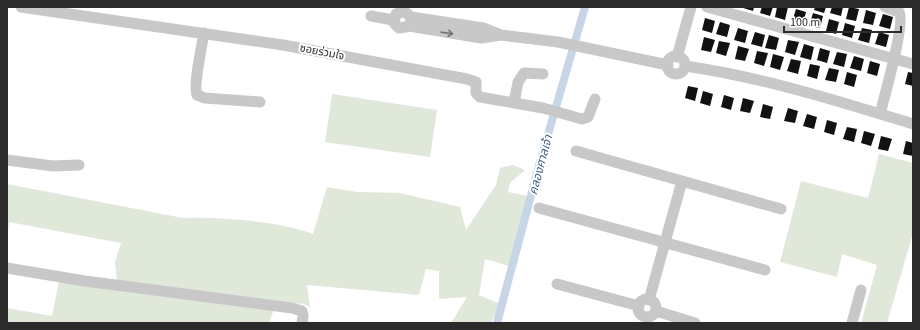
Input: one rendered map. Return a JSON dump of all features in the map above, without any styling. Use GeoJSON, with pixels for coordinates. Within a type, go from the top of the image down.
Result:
{"type":"FeatureCollection","features":[{"type":"Feature","properties":{"kind":"street","name":"ซอยร่วมใจ"},"geometry":{"type":"LineString","coordinates":[[22,7],[283,45],[467,78],[476,82],[476,93],[480,97],[543,108],[562,114],[586,118],[595,99]]}},
{"type":"Feature","properties":{"kind":"street"},"geometry":{"type":"LineString","coordinates":[[677,56],[691,7]]}},
{"type":"Feature","properties":{"kind":"street"},"geometry":{"type":"LineString","coordinates":[[707,7],[894,57],[913,64]]}},
{"type":"Feature","properties":{"kind":"street"},"geometry":{"type":"LineString","coordinates":[[880,114],[902,18],[899,12],[886,7]]}},
{"type":"Feature","properties":{"kind":"street"},"geometry":{"type":"LineString","coordinates":[[393,20],[396,14],[407,15],[481,38],[501,35],[558,42],[668,64]]}},
{"type":"Feature","properties":{"kind":"street"},"geometry":{"type":"LineString","coordinates":[[371,16],[393,20],[399,28],[407,15]]}},
{"type":"Feature","properties":{"kind":"street"},"geometry":{"type":"LineString","coordinates":[[204,33],[197,95],[205,98],[260,102]]}},
{"type":"Feature","properties":{"kind":"street"},"geometry":{"type":"LineString","coordinates":[[677,56],[671,58],[668,68],[674,73],[681,72],[685,66]]}},
{"type":"Feature","properties":{"kind":"street"},"geometry":{"type":"LineString","coordinates":[[677,56],[683,60],[685,66]]}},
{"type":"Feature","properties":{"kind":"street"},"geometry":{"type":"LineString","coordinates":[[685,66],[741,76],[913,124]]}},
{"type":"Feature","properties":{"kind":"street"},"geometry":{"type":"LineString","coordinates":[[514,103],[518,82],[524,73],[544,74]]}},
{"type":"Feature","properties":{"kind":"street"},"geometry":{"type":"LineString","coordinates":[[576,151],[781,209]]}},
{"type":"Feature","properties":{"kind":"street"},"geometry":{"type":"LineString","coordinates":[[7,160],[53,166],[79,165]]}},
{"type":"Feature","properties":{"kind":"street"},"geometry":{"type":"LineString","coordinates":[[649,300],[682,181]]}},
{"type":"Feature","properties":{"kind":"street"},"geometry":{"type":"LineString","coordinates":[[539,208],[764,270]]}},
{"type":"Feature","properties":{"kind":"street"},"geometry":{"type":"LineString","coordinates":[[7,268],[85,281],[292,308],[302,311],[304,316],[302,323]]}},
{"type":"Feature","properties":{"kind":"street"},"geometry":{"type":"LineString","coordinates":[[556,284],[639,306]]}},
{"type":"Feature","properties":{"kind":"street"},"geometry":{"type":"LineString","coordinates":[[852,323],[861,290]]}},
{"type":"Feature","properties":{"kind":"street"},"geometry":{"type":"LineString","coordinates":[[650,317],[655,304],[649,300],[642,301],[639,306],[639,312],[650,317],[695,323]]}},
{"type":"Feature","properties":{"kind":"green space"},"geometry":{"type":"Polygon","coordinates":[[[332,94],[437,110],[430,157],[325,142],[332,94]]]}},
{"type":"Feature","properties":{"kind":"green space"},"geometry":{"type":"Polygon","coordinates":[[[879,154],[913,163],[913,233],[887,323],[861,323],[877,265],[842,254],[837,277],[780,262],[801,181],[868,198],[879,154]]]}},
{"type":"Feature","properties":{"kind":"green space"},"geometry":{"type":"Polygon","coordinates":[[[513,165],[525,170],[510,183],[508,192],[528,196],[509,266],[485,259],[479,295],[500,304],[491,323],[451,323],[467,297],[439,299],[439,271],[426,269],[419,295],[307,285],[310,307],[304,304],[117,282],[115,262],[121,243],[9,222],[7,242],[7,184],[183,218],[214,218],[267,223],[313,234],[327,187],[357,192],[400,193],[460,207],[466,230],[496,185],[500,168],[513,165]]]}},
{"type":"Feature","properties":{"kind":"green space"},"geometry":{"type":"Polygon","coordinates":[[[59,281],[274,309],[269,323],[7,323],[7,308],[52,316],[59,281]]]}},
{"type":"Feature","properties":{"kind":"building"},"geometry":{"type":"Polygon","coordinates":[[[740,7],[754,7],[753,11],[740,7]]]}},
{"type":"Feature","properties":{"kind":"building"},"geometry":{"type":"Polygon","coordinates":[[[762,7],[773,7],[770,16],[760,13],[762,7]]]}},
{"type":"Feature","properties":{"kind":"building"},"geometry":{"type":"Polygon","coordinates":[[[777,7],[788,7],[785,20],[775,17],[777,7]]]}},
{"type":"Feature","properties":{"kind":"building"},"geometry":{"type":"Polygon","coordinates":[[[815,7],[826,7],[824,13],[814,10],[815,7]]]}},
{"type":"Feature","properties":{"kind":"building"},"geometry":{"type":"Polygon","coordinates":[[[832,7],[843,7],[841,16],[830,13],[832,7]]]}},
{"type":"Feature","properties":{"kind":"building"},"geometry":{"type":"Polygon","coordinates":[[[849,7],[859,9],[856,21],[846,19],[849,7]]]}},
{"type":"Feature","properties":{"kind":"building"},"geometry":{"type":"Polygon","coordinates":[[[796,9],[806,12],[803,24],[792,22],[796,9]]]}},
{"type":"Feature","properties":{"kind":"building"},"geometry":{"type":"Polygon","coordinates":[[[866,10],[876,13],[873,25],[863,23],[866,10]]]}},
{"type":"Feature","properties":{"kind":"building"},"geometry":{"type":"Polygon","coordinates":[[[813,13],[823,16],[820,28],[809,26],[813,13]]]}},
{"type":"Feature","properties":{"kind":"building"},"geometry":{"type":"Polygon","coordinates":[[[883,14],[893,17],[890,29],[879,26],[883,14]]]}},
{"type":"Feature","properties":{"kind":"building"},"geometry":{"type":"Polygon","coordinates":[[[705,18],[715,21],[712,33],[702,30],[705,18]]]}},
{"type":"Feature","properties":{"kind":"building"},"geometry":{"type":"Polygon","coordinates":[[[829,19],[839,22],[836,34],[826,31],[829,19]]]}},
{"type":"Feature","properties":{"kind":"building"},"geometry":{"type":"Polygon","coordinates":[[[720,22],[730,25],[727,37],[716,34],[720,22]]]}},
{"type":"Feature","properties":{"kind":"building"},"geometry":{"type":"Polygon","coordinates":[[[845,23],[855,26],[852,38],[842,35],[845,23]]]}},
{"type":"Feature","properties":{"kind":"building"},"geometry":{"type":"Polygon","coordinates":[[[738,28],[748,31],[745,43],[734,40],[738,28]]]}},
{"type":"Feature","properties":{"kind":"building"},"geometry":{"type":"Polygon","coordinates":[[[862,28],[872,30],[869,43],[858,40],[862,28]]]}},
{"type":"Feature","properties":{"kind":"building"},"geometry":{"type":"Polygon","coordinates":[[[755,32],[765,35],[762,47],[751,44],[755,32]]]}},
{"type":"Feature","properties":{"kind":"building"},"geometry":{"type":"Polygon","coordinates":[[[879,32],[889,35],[886,47],[875,44],[879,32]]]}},
{"type":"Feature","properties":{"kind":"building"},"geometry":{"type":"Polygon","coordinates":[[[769,35],[779,38],[776,50],[765,48],[769,35]]]}},
{"type":"Feature","properties":{"kind":"building"},"geometry":{"type":"Polygon","coordinates":[[[704,37],[715,40],[711,52],[701,50],[704,37]]]}},
{"type":"Feature","properties":{"kind":"building"},"geometry":{"type":"Polygon","coordinates":[[[788,40],[799,42],[795,55],[785,52],[788,40]]]}},
{"type":"Feature","properties":{"kind":"building"},"geometry":{"type":"Polygon","coordinates":[[[719,41],[730,43],[726,56],[716,53],[719,41]]]}},
{"type":"Feature","properties":{"kind":"building"},"geometry":{"type":"Polygon","coordinates":[[[804,44],[814,47],[811,60],[800,57],[804,44]]]}},
{"type":"Feature","properties":{"kind":"building"},"geometry":{"type":"Polygon","coordinates":[[[738,46],[749,49],[745,61],[735,59],[738,46]]]}},
{"type":"Feature","properties":{"kind":"building"},"geometry":{"type":"Polygon","coordinates":[[[820,48],[830,51],[827,63],[817,60],[820,48]]]}},
{"type":"Feature","properties":{"kind":"building"},"geometry":{"type":"Polygon","coordinates":[[[757,51],[768,53],[764,66],[754,63],[757,51]]]}},
{"type":"Feature","properties":{"kind":"building"},"geometry":{"type":"Polygon","coordinates":[[[837,52],[847,54],[844,67],[833,64],[837,52]]]}},
{"type":"Feature","properties":{"kind":"building"},"geometry":{"type":"Polygon","coordinates":[[[773,54],[784,57],[780,70],[770,67],[773,54]]]}},
{"type":"Feature","properties":{"kind":"building"},"geometry":{"type":"Polygon","coordinates":[[[854,56],[864,59],[861,71],[850,68],[854,56]]]}},
{"type":"Feature","properties":{"kind":"building"},"geometry":{"type":"Polygon","coordinates":[[[791,59],[801,61],[798,74],[787,71],[791,59]]]}},
{"type":"Feature","properties":{"kind":"building"},"geometry":{"type":"Polygon","coordinates":[[[870,61],[880,64],[877,76],[867,73],[870,61]]]}},
{"type":"Feature","properties":{"kind":"building"},"geometry":{"type":"Polygon","coordinates":[[[810,64],[820,66],[817,79],[807,76],[810,64]]]}},
{"type":"Feature","properties":{"kind":"building"},"geometry":{"type":"Polygon","coordinates":[[[829,68],[839,70],[836,82],[825,80],[829,68]]]}},
{"type":"Feature","properties":{"kind":"building"},"geometry":{"type":"Polygon","coordinates":[[[847,72],[857,75],[854,87],[844,84],[847,72]]]}},
{"type":"Feature","properties":{"kind":"building"},"geometry":{"type":"Polygon","coordinates":[[[908,72],[913,73],[913,86],[905,84],[908,72]]]}},
{"type":"Feature","properties":{"kind":"building"},"geometry":{"type":"Polygon","coordinates":[[[688,86],[698,88],[695,101],[685,98],[688,86]]]}},
{"type":"Feature","properties":{"kind":"building"},"geometry":{"type":"Polygon","coordinates":[[[703,91],[713,94],[710,106],[700,103],[703,91]]]}},
{"type":"Feature","properties":{"kind":"building"},"geometry":{"type":"Polygon","coordinates":[[[724,95],[734,98],[731,110],[721,107],[724,95]]]}},
{"type":"Feature","properties":{"kind":"building"},"geometry":{"type":"Polygon","coordinates":[[[743,98],[754,101],[750,113],[740,111],[743,98]]]}},
{"type":"Feature","properties":{"kind":"building"},"geometry":{"type":"Polygon","coordinates":[[[763,104],[773,107],[770,119],[760,117],[763,104]]]}},
{"type":"Feature","properties":{"kind":"building"},"geometry":{"type":"Polygon","coordinates":[[[788,108],[798,111],[795,123],[784,121],[788,108]]]}},
{"type":"Feature","properties":{"kind":"building"},"geometry":{"type":"Polygon","coordinates":[[[807,114],[817,117],[814,129],[803,126],[807,114]]]}},
{"type":"Feature","properties":{"kind":"building"},"geometry":{"type":"Polygon","coordinates":[[[827,120],[837,123],[834,135],[824,132],[827,120]]]}},
{"type":"Feature","properties":{"kind":"building"},"geometry":{"type":"Polygon","coordinates":[[[847,127],[857,129],[854,142],[843,139],[847,127]]]}},
{"type":"Feature","properties":{"kind":"building"},"geometry":{"type":"Polygon","coordinates":[[[864,131],[875,134],[871,146],[861,143],[864,131]]]}},
{"type":"Feature","properties":{"kind":"building"},"geometry":{"type":"Polygon","coordinates":[[[881,136],[892,139],[888,151],[878,149],[881,136]]]}},
{"type":"Feature","properties":{"kind":"building"},"geometry":{"type":"Polygon","coordinates":[[[906,141],[913,143],[913,156],[903,154],[906,141]]]}},
{"type":"Feature","properties":{"kind":"waterway","name":"คลองศาลเจ้า"},"geometry":{"type":"LineString","coordinates":[[497,323],[540,162],[585,7]]}}]}
